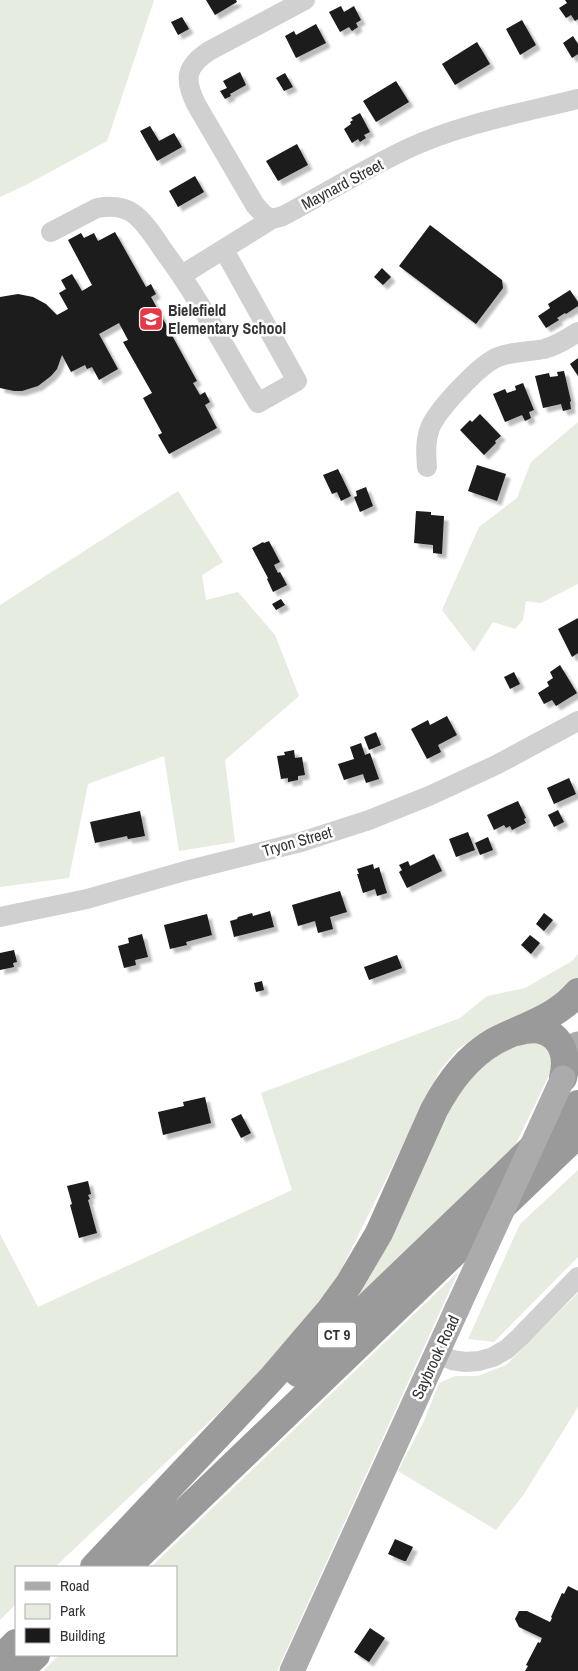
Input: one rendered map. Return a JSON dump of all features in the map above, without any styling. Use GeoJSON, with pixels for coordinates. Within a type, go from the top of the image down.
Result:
{"type":"FeatureCollection","features":[{"type":"Feature","properties":{"kind":"highway"},"geometry":{"type":"LineString","coordinates":[[96,1566],[272,1378],[330,1310],[349,1284],[379,1233],[444,1092],[455,1075],[467,1062],[494,1042],[546,1017],[559,1009],[578,992]]}},
{"type":"Feature","properties":{"kind":"highway"},"geometry":{"type":"LineString","coordinates":[[510,1034],[532,1029],[549,1033],[563,1049],[566,1059],[563,1078]]}},
{"type":"Feature","properties":{"kind":"highway","name":"CT 9"},"geometry":{"type":"LineString","coordinates":[[96,1566],[578,1104]]}},
{"type":"Feature","properties":{"kind":"highway","name":"CT 9"},"geometry":{"type":"LineString","coordinates":[[128,1566],[578,1134]]}},
{"type":"Feature","properties":{"kind":"highway"},"geometry":{"type":"LineString","coordinates":[[0,1659],[15,1645]]}},
{"type":"Feature","properties":{"kind":"highway"},"geometry":{"type":"LineString","coordinates":[[19,1671],[35,1656]]}},
{"type":"Feature","properties":{"kind":"main road","name":"Saybrook Road"},"geometry":{"type":"LineString","coordinates":[[292,1671],[578,1044]]}},
{"type":"Feature","properties":{"kind":"street"},"geometry":{"type":"LineString","coordinates":[[272,219],[264,215],[255,205],[196,104],[189,90],[188,72],[197,59],[209,51],[305,0]]}},
{"type":"Feature","properties":{"kind":"street","name":"Maynard Street"},"geometry":{"type":"LineString","coordinates":[[182,275],[272,219],[283,216],[408,149],[452,132],[578,99]]}},
{"type":"Feature","properties":{"kind":"street"},"geometry":{"type":"LineString","coordinates":[[51,232],[97,208],[111,206],[124,208],[136,216],[156,239],[182,275],[258,404],[297,380],[224,250]]}},
{"type":"Feature","properties":{"kind":"street"},"geometry":{"type":"LineString","coordinates":[[427,466],[427,441],[435,418],[464,385],[486,364],[510,353],[552,346],[578,332]]}},
{"type":"Feature","properties":{"kind":"street","name":"Tryon Street"},"geometry":{"type":"LineString","coordinates":[[0,917],[87,899],[185,871],[301,842],[369,820],[438,792],[578,721]]}},
{"type":"Feature","properties":{"kind":"street"},"geometry":{"type":"LineString","coordinates":[[437,1353],[452,1360],[465,1362],[493,1357],[507,1349],[520,1337],[578,1277]]}},
{"type":"Feature","properties":{"kind":"green space"},"geometry":{"type":"Polygon","coordinates":[[[0,0],[154,0],[107,141],[0,197],[0,0]]]}},
{"type":"Feature","properties":{"kind":"green space"},"geometry":{"type":"Polygon","coordinates":[[[578,422],[578,584],[541,603],[526,601],[523,620],[515,629],[493,622],[474,652],[442,610],[479,527],[517,498],[531,462],[578,422]]]}},
{"type":"Feature","properties":{"kind":"green space"},"geometry":{"type":"Polygon","coordinates":[[[178,491],[223,562],[202,575],[206,600],[238,592],[275,635],[299,696],[225,760],[235,842],[179,851],[164,756],[88,784],[69,878],[0,887],[0,605],[178,491]]]}},
{"type":"Feature","properties":{"kind":"green space"},"geometry":{"type":"Polygon","coordinates":[[[578,954],[578,981],[562,997],[486,1031],[458,1049],[440,1070],[337,1278],[263,1371],[56,1566],[15,1566],[15,1605],[0,1620],[0,1234],[38,1307],[292,1190],[261,1093],[460,1018],[487,996],[525,988],[572,961],[578,954]]]}},
{"type":"Feature","properties":{"kind":"green space"},"geometry":{"type":"Polygon","coordinates":[[[521,1039],[548,1043],[554,1065],[514,1148],[356,1299],[341,1311],[465,1076],[521,1039]]]}},
{"type":"Feature","properties":{"kind":"green space"},"geometry":{"type":"Polygon","coordinates":[[[578,1170],[578,1257],[494,1342],[468,1339],[520,1224],[578,1170]]]}},
{"type":"Feature","properties":{"kind":"green space"},"geometry":{"type":"Polygon","coordinates":[[[458,1272],[277,1671],[43,1671],[58,1656],[178,1656],[178,1566],[152,1566],[458,1272]]]}},
{"type":"Feature","properties":{"kind":"green space"},"geometry":{"type":"Polygon","coordinates":[[[578,1293],[578,1407],[524,1494],[496,1530],[398,1471],[424,1421],[439,1383],[455,1376],[478,1376],[506,1365],[578,1293]]]}},
{"type":"Feature","properties":{"kind":"building"},"geometry":{"type":"Polygon","coordinates":[[[206,0],[236,0],[237,2],[215,15],[206,0]]]}},
{"type":"Feature","properties":{"kind":"building"},"geometry":{"type":"Polygon","coordinates":[[[565,0],[578,0],[578,19],[575,21],[571,15],[566,18],[559,8],[567,3],[565,0]]]}},
{"type":"Feature","properties":{"kind":"building"},"geometry":{"type":"Polygon","coordinates":[[[341,6],[344,12],[354,6],[361,20],[356,23],[358,27],[352,31],[349,27],[340,32],[329,12],[341,6]]]}},
{"type":"Feature","properties":{"kind":"building"},"geometry":{"type":"Polygon","coordinates":[[[182,17],[189,29],[178,35],[171,22],[182,17]]]}},
{"type":"Feature","properties":{"kind":"building"},"geometry":{"type":"Polygon","coordinates":[[[522,20],[536,45],[520,55],[506,29],[522,20]]]}},
{"type":"Feature","properties":{"kind":"building"},"geometry":{"type":"Polygon","coordinates":[[[316,24],[326,43],[296,58],[285,36],[294,31],[296,35],[316,24]]]}},
{"type":"Feature","properties":{"kind":"building"},"geometry":{"type":"Polygon","coordinates":[[[573,36],[578,44],[578,54],[572,58],[563,43],[573,36]]]}},
{"type":"Feature","properties":{"kind":"building"},"geometry":{"type":"Polygon","coordinates":[[[477,42],[490,64],[455,85],[442,64],[477,42]]]}},
{"type":"Feature","properties":{"kind":"building"},"geometry":{"type":"Polygon","coordinates":[[[240,72],[246,85],[225,99],[220,91],[227,88],[223,81],[240,72]]]}},
{"type":"Feature","properties":{"kind":"building"},"geometry":{"type":"Polygon","coordinates":[[[285,73],[293,87],[284,91],[276,78],[285,73]]]}},
{"type":"Feature","properties":{"kind":"building"},"geometry":{"type":"Polygon","coordinates":[[[396,81],[409,102],[376,122],[363,101],[396,81]]]}},
{"type":"Feature","properties":{"kind":"building"},"geometry":{"type":"Polygon","coordinates":[[[360,113],[370,132],[364,135],[366,138],[360,142],[358,139],[352,143],[344,129],[351,124],[350,122],[353,120],[351,118],[360,113]]]}},
{"type":"Feature","properties":{"kind":"building"},"geometry":{"type":"Polygon","coordinates":[[[150,126],[159,141],[174,133],[182,147],[157,161],[140,131],[150,126]]]}},
{"type":"Feature","properties":{"kind":"building"},"geometry":{"type":"Polygon","coordinates":[[[297,144],[308,165],[278,181],[266,161],[297,144]]]}},
{"type":"Feature","properties":{"kind":"building"},"geometry":{"type":"Polygon","coordinates":[[[195,176],[204,192],[178,207],[169,191],[195,176]]]}},
{"type":"Feature","properties":{"kind":"building"},"geometry":{"type":"Polygon","coordinates":[[[430,225],[502,280],[503,288],[476,324],[399,266],[430,225]]]}},
{"type":"Feature","properties":{"kind":"building"},"geometry":{"type":"Polygon","coordinates":[[[115,232],[146,287],[151,284],[156,294],[151,297],[197,381],[193,383],[200,395],[205,392],[210,402],[205,405],[217,428],[169,454],[158,435],[162,433],[143,398],[152,393],[123,342],[128,340],[119,323],[99,334],[118,369],[99,380],[92,367],[87,369],[85,365],[71,372],[62,355],[57,369],[38,386],[22,391],[0,388],[0,297],[18,294],[33,297],[46,304],[57,315],[68,309],[59,293],[66,289],[61,280],[72,274],[82,291],[92,285],[68,240],[81,233],[84,238],[94,233],[98,241],[115,232]]]}},
{"type":"Feature","properties":{"kind":"building"},"geometry":{"type":"Polygon","coordinates":[[[382,268],[391,277],[383,285],[374,277],[382,268]]]}},
{"type":"Feature","properties":{"kind":"building"},"geometry":{"type":"Polygon","coordinates":[[[570,290],[578,302],[578,306],[557,318],[559,320],[546,328],[538,316],[550,308],[548,304],[570,290]]]}},
{"type":"Feature","properties":{"kind":"building"},"geometry":{"type":"Polygon","coordinates":[[[578,358],[578,376],[570,364],[578,358]]]}},
{"type":"Feature","properties":{"kind":"building"},"geometry":{"type":"Polygon","coordinates":[[[564,371],[571,409],[563,411],[561,404],[543,408],[535,376],[549,373],[550,377],[558,376],[557,372],[564,371]]]}},
{"type":"Feature","properties":{"kind":"building"},"geometry":{"type":"Polygon","coordinates":[[[523,383],[534,410],[529,412],[531,418],[525,421],[522,415],[505,422],[493,394],[505,389],[507,393],[516,390],[515,386],[523,383]]]}},
{"type":"Feature","properties":{"kind":"building"},"geometry":{"type":"Polygon","coordinates":[[[480,414],[501,436],[484,455],[460,430],[470,420],[472,422],[480,414]]]}},
{"type":"Feature","properties":{"kind":"building"},"geometry":{"type":"Polygon","coordinates":[[[477,465],[506,474],[497,501],[468,491],[477,465]]]}},
{"type":"Feature","properties":{"kind":"building"},"geometry":{"type":"Polygon","coordinates":[[[338,469],[351,496],[341,501],[337,492],[332,494],[323,475],[338,469]]]}},
{"type":"Feature","properties":{"kind":"building"},"geometry":{"type":"Polygon","coordinates":[[[366,487],[373,506],[360,512],[354,497],[357,496],[356,491],[366,487]]]}},
{"type":"Feature","properties":{"kind":"building"},"geometry":{"type":"Polygon","coordinates":[[[416,511],[431,512],[431,515],[444,516],[442,554],[433,553],[433,545],[414,543],[416,511]]]}},
{"type":"Feature","properties":{"kind":"building"},"geometry":{"type":"Polygon","coordinates":[[[269,541],[280,562],[274,565],[287,585],[273,592],[268,578],[252,548],[269,541]]]}},
{"type":"Feature","properties":{"kind":"building"},"geometry":{"type":"Polygon","coordinates":[[[281,599],[285,605],[276,610],[272,604],[281,599]]]}},
{"type":"Feature","properties":{"kind":"building"},"geometry":{"type":"Polygon","coordinates":[[[578,618],[578,653],[572,657],[558,629],[578,618]]]}},
{"type":"Feature","properties":{"kind":"building"},"geometry":{"type":"Polygon","coordinates":[[[560,665],[577,693],[556,706],[552,700],[544,704],[538,693],[549,686],[547,682],[553,678],[550,672],[560,665]]]}},
{"type":"Feature","properties":{"kind":"building"},"geometry":{"type":"Polygon","coordinates":[[[514,672],[520,684],[510,689],[504,677],[514,672]]]}},
{"type":"Feature","properties":{"kind":"building"},"geometry":{"type":"Polygon","coordinates":[[[447,716],[457,735],[438,745],[441,752],[427,759],[411,729],[428,720],[430,725],[447,716]]]}},
{"type":"Feature","properties":{"kind":"building"},"geometry":{"type":"Polygon","coordinates":[[[376,732],[381,745],[369,750],[364,737],[376,732]]]}},
{"type":"Feature","properties":{"kind":"building"},"geometry":{"type":"Polygon","coordinates":[[[361,743],[365,755],[370,753],[379,779],[366,783],[363,774],[344,780],[338,764],[354,759],[350,747],[361,743]]]}},
{"type":"Feature","properties":{"kind":"building"},"geometry":{"type":"Polygon","coordinates":[[[294,750],[295,758],[302,757],[305,775],[298,776],[298,780],[288,782],[288,778],[281,779],[277,756],[285,755],[284,752],[294,750]]]}},
{"type":"Feature","properties":{"kind":"building"},"geometry":{"type":"Polygon","coordinates":[[[569,778],[576,794],[554,804],[547,788],[569,778]]]}},
{"type":"Feature","properties":{"kind":"building"},"geometry":{"type":"Polygon","coordinates":[[[518,801],[526,818],[524,819],[526,823],[512,830],[510,826],[506,828],[504,825],[494,830],[487,815],[518,801]]]}},
{"type":"Feature","properties":{"kind":"building"},"geometry":{"type":"Polygon","coordinates":[[[558,810],[564,822],[554,827],[548,815],[558,810]]]}},
{"type":"Feature","properties":{"kind":"building"},"geometry":{"type":"Polygon","coordinates":[[[140,811],[145,836],[128,839],[127,836],[95,843],[90,822],[140,811]]]}},
{"type":"Feature","properties":{"kind":"building"},"geometry":{"type":"Polygon","coordinates":[[[468,832],[475,850],[456,857],[449,839],[468,832]]]}},
{"type":"Feature","properties":{"kind":"building"},"geometry":{"type":"Polygon","coordinates":[[[488,837],[493,850],[480,855],[475,843],[488,837]]]}},
{"type":"Feature","properties":{"kind":"building"},"geometry":{"type":"Polygon","coordinates":[[[434,854],[442,871],[407,888],[399,872],[402,870],[399,865],[408,861],[410,866],[434,854]]]}},
{"type":"Feature","properties":{"kind":"building"},"geometry":{"type":"Polygon","coordinates":[[[373,864],[374,869],[379,867],[387,893],[377,896],[375,889],[363,893],[357,874],[359,874],[357,869],[373,864]]]}},
{"type":"Feature","properties":{"kind":"building"},"geometry":{"type":"Polygon","coordinates":[[[340,891],[347,912],[330,917],[333,929],[318,933],[315,921],[298,926],[292,905],[340,891]]]}},
{"type":"Feature","properties":{"kind":"building"},"geometry":{"type":"Polygon","coordinates":[[[270,911],[274,927],[234,937],[230,921],[252,913],[253,916],[270,911]]]}},
{"type":"Feature","properties":{"kind":"building"},"geometry":{"type":"Polygon","coordinates":[[[544,913],[553,920],[544,931],[536,924],[544,913]]]}},
{"type":"Feature","properties":{"kind":"building"},"geometry":{"type":"Polygon","coordinates":[[[207,914],[212,935],[186,942],[187,945],[170,949],[164,925],[207,914]]]}},
{"type":"Feature","properties":{"kind":"building"},"geometry":{"type":"Polygon","coordinates":[[[142,934],[148,957],[135,960],[136,965],[124,968],[118,946],[129,943],[128,938],[142,934]]]}},
{"type":"Feature","properties":{"kind":"building"},"geometry":{"type":"Polygon","coordinates":[[[530,935],[540,943],[531,954],[521,945],[530,935]]]}},
{"type":"Feature","properties":{"kind":"building"},"geometry":{"type":"Polygon","coordinates":[[[14,950],[17,962],[13,963],[14,967],[0,970],[0,953],[14,950]]]}},
{"type":"Feature","properties":{"kind":"building"},"geometry":{"type":"Polygon","coordinates":[[[397,955],[402,968],[369,980],[364,967],[397,955]]]}},
{"type":"Feature","properties":{"kind":"building"},"geometry":{"type":"Polygon","coordinates":[[[262,981],[264,990],[256,992],[254,983],[262,981]]]}},
{"type":"Feature","properties":{"kind":"building"},"geometry":{"type":"Polygon","coordinates":[[[205,1097],[211,1123],[163,1135],[158,1112],[184,1106],[183,1102],[205,1097]]]}},
{"type":"Feature","properties":{"kind":"building"},"geometry":{"type":"Polygon","coordinates":[[[241,1114],[251,1133],[241,1138],[231,1119],[241,1114]]]}},
{"type":"Feature","properties":{"kind":"building"},"geometry":{"type":"Polygon","coordinates":[[[88,1181],[91,1194],[88,1195],[90,1199],[88,1200],[97,1233],[79,1238],[67,1186],[88,1181]]]}},
{"type":"Feature","properties":{"kind":"building"},"geometry":{"type":"Polygon","coordinates":[[[395,1539],[413,1547],[406,1561],[388,1554],[395,1539]]]}},
{"type":"Feature","properties":{"kind":"building"},"geometry":{"type":"Polygon","coordinates":[[[568,1586],[578,1591],[578,1671],[525,1671],[528,1666],[526,1665],[542,1638],[519,1627],[515,1619],[519,1611],[527,1611],[550,1622],[562,1593],[564,1594],[568,1586]]]}},
{"type":"Feature","properties":{"kind":"building"},"geometry":{"type":"Polygon","coordinates":[[[370,1628],[385,1638],[369,1662],[354,1652],[370,1628]]]}},
{"type":"Feature","properties":{"kind":"place","name":"Bielefield Elementary School"},"geometry":{"type":"Point","coordinates":[151,319]}}]}
